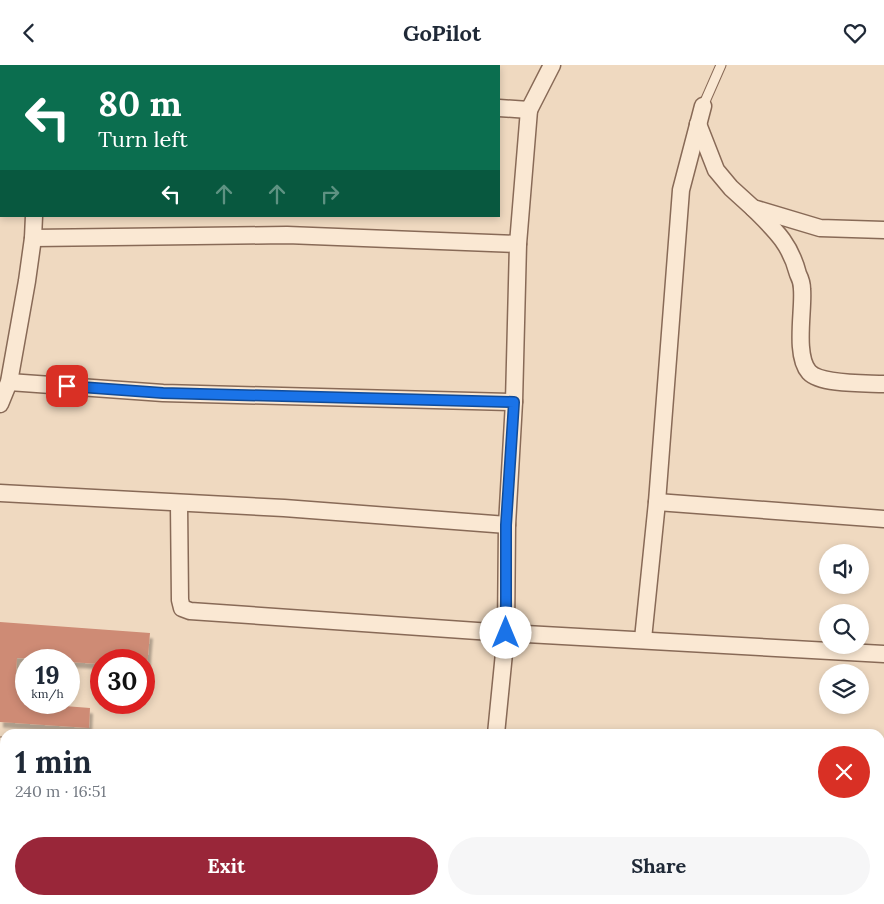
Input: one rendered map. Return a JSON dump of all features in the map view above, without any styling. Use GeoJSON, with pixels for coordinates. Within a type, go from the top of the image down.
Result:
{"type":"FeatureCollection","features":[{"type":"Feature","properties":{"kind":"street"},"geometry":{"type":"LineString","coordinates":[[496,729],[506,633],[506,525],[514,402],[518,244],[530,110],[552,65]]}},
{"type":"Feature","properties":{"kind":"street"},"geometry":{"type":"LineString","coordinates":[[643,639],[657,502],[682,190],[703,106]]}},
{"type":"Feature","properties":{"kind":"street"},"geometry":{"type":"LineString","coordinates":[[500,108],[530,110]]}},
{"type":"Feature","properties":{"kind":"street"},"geometry":{"type":"LineString","coordinates":[[698,124],[716,170],[731,188],[774,228],[788,245],[802,288],[800,321],[803,361],[809,372],[824,380],[884,384]]}},
{"type":"Feature","properties":{"kind":"street"},"geometry":{"type":"LineString","coordinates":[[753,208],[820,228],[884,230]]}},
{"type":"Feature","properties":{"kind":"street"},"geometry":{"type":"LineString","coordinates":[[0,404],[9,382],[27,281],[34,217]]}},
{"type":"Feature","properties":{"kind":"street"},"geometry":{"type":"LineString","coordinates":[[33,238],[287,235],[518,244]]}},
{"type":"Feature","properties":{"kind":"street"},"geometry":{"type":"LineString","coordinates":[[9,382],[163,393],[514,402]]}},
{"type":"Feature","properties":{"kind":"street"},"geometry":{"type":"LineString","coordinates":[[0,493],[284,508],[506,525]]}},
{"type":"Feature","properties":{"kind":"street"},"geometry":{"type":"LineString","coordinates":[[657,502],[884,519]]}},
{"type":"Feature","properties":{"kind":"street"},"geometry":{"type":"LineString","coordinates":[[179,503],[180,600],[182,608],[190,611],[506,633],[643,639],[884,654]]}},
{"type":"Feature","properties":{"kind":"lane"},"geometry":{"type":"LineString","coordinates":[[703,106],[721,65]]}},
{"type":"Feature","properties":{"kind":"building"},"geometry":{"type":"Polygon","coordinates":[[[0,622],[150,633],[149,649],[90,649],[90,663],[80,663],[80,649],[15,649],[15,714],[80,714],[80,707],[90,708],[89,728],[0,722],[0,622]]]}},
{"type":"Feature","properties":{"kind":"route"},"geometry":{"type":"LineString","coordinates":[[67,386],[163,393],[514,402],[506,525],[506,633]]}}]}
